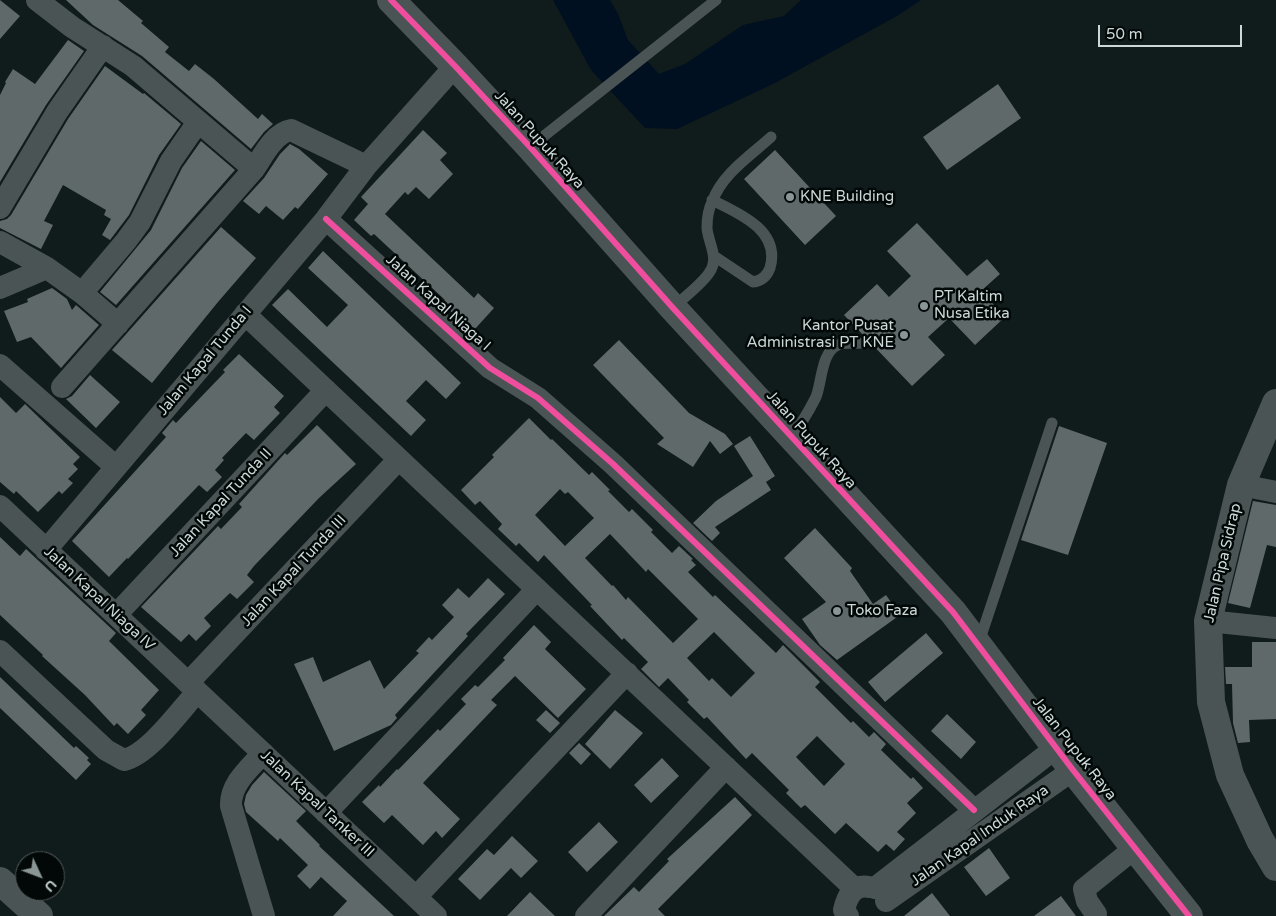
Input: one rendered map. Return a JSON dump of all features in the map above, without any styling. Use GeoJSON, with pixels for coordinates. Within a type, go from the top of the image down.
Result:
{"type":"FeatureCollection","features":[{"type":"Feature","properties":{"kind":"street"},"geometry":{"type":"LineString","coordinates":[[37,0],[72,27],[133,66],[254,169]]}},
{"type":"Feature","properties":{"kind":"street","name":"Jalan Pupuk Raya"},"geometry":{"type":"LineString","coordinates":[[391,0],[530,147],[790,436],[952,612],[1072,770],[1189,916]]}},
{"type":"Feature","properties":{"kind":"street"},"geometry":{"type":"LineString","coordinates":[[0,208],[57,112],[103,46]]}},
{"type":"Feature","properties":{"kind":"street","name":"Jalan Kapal Tunda I"},"geometry":{"type":"LineString","coordinates":[[46,550],[326,219],[364,168],[455,66]]}},
{"type":"Feature","properties":{"kind":"street"},"geometry":{"type":"LineString","coordinates":[[82,293],[140,222],[172,161],[198,122]]}},
{"type":"Feature","properties":{"kind":"street"},"geometry":{"type":"LineString","coordinates":[[62,387],[254,169],[285,131],[291,130],[364,168]]}},
{"type":"Feature","properties":{"kind":"street","name":"Jalan Kapal Niaga I"},"geometry":{"type":"LineString","coordinates":[[326,219],[490,368],[538,398],[613,464],[974,810]]}},
{"type":"Feature","properties":{"kind":"street"},"geometry":{"type":"LineString","coordinates":[[0,242],[46,268],[82,293],[118,324]]}},
{"type":"Feature","properties":{"kind":"street"},"geometry":{"type":"LineString","coordinates":[[0,288],[46,268]]}},
{"type":"Feature","properties":{"kind":"street"},"geometry":{"type":"LineString","coordinates":[[245,314],[726,767],[875,898]]}},
{"type":"Feature","properties":{"kind":"street"},"geometry":{"type":"LineString","coordinates":[[0,365],[116,467]]}},
{"type":"Feature","properties":{"kind":"street","name":"Jalan Kapal Tunda II"},"geometry":{"type":"LineString","coordinates":[[116,615],[326,390]]}},
{"type":"Feature","properties":{"kind":"street","name":"Jalan Pipa Sidrap"},"geometry":{"type":"LineString","coordinates":[[1276,403],[1242,485],[1208,621],[1211,702],[1230,775],[1260,840],[1276,867]]}},
{"type":"Feature","properties":{"kind":"street","name":"Jalan Kapal Tunda III"},"geometry":{"type":"LineString","coordinates":[[0,651],[106,750],[124,760],[134,758],[148,746],[193,688],[399,459]]}},
{"type":"Feature","properties":{"kind":"street"},"geometry":{"type":"LineString","coordinates":[[1242,485],[1276,492]]}},
{"type":"Feature","properties":{"kind":"street","name":"Jalan Kapal Niaga IV"},"geometry":{"type":"LineString","coordinates":[[0,506],[193,688]]}},
{"type":"Feature","properties":{"kind":"street"},"geometry":{"type":"LineString","coordinates":[[326,813],[537,589]]}},
{"type":"Feature","properties":{"kind":"street"},"geometry":{"type":"LineString","coordinates":[[1208,621],[1276,628]]}},
{"type":"Feature","properties":{"kind":"street"},"geometry":{"type":"LineString","coordinates":[[416,897],[627,673]]}},
{"type":"Feature","properties":{"kind":"street","name":"Jalan Kapal Tanker III"},"geometry":{"type":"LineString","coordinates":[[193,688],[436,916]]}},
{"type":"Feature","properties":{"kind":"street","name":"Jalan Kapal Induk Raya"},"geometry":{"type":"LineString","coordinates":[[875,898],[974,810],[1056,747]]}},
{"type":"Feature","properties":{"kind":"street"},"geometry":{"type":"LineString","coordinates":[[263,753],[236,783],[231,796],[231,806],[264,916]]}},
{"type":"Feature","properties":{"kind":"street"},"geometry":{"type":"LineString","coordinates":[[586,916],[726,767]]}},
{"type":"Feature","properties":{"kind":"street","name":"Jalan Kapal Induk Raya"},"geometry":{"type":"LineString","coordinates":[[875,898],[1072,770]]}},
{"type":"Feature","properties":{"kind":"street"},"geometry":{"type":"LineString","coordinates":[[1096,914],[1087,901],[1084,890],[1135,848]]}},
{"type":"Feature","properties":{"kind":"street"},"geometry":{"type":"LineString","coordinates":[[2,886],[39,916]]}},
{"type":"Feature","properties":{"kind":"street"},"geometry":{"type":"LineString","coordinates":[[843,914],[846,898],[875,898]]}},
{"type":"Feature","properties":{"kind":"lane"},"geometry":{"type":"LineString","coordinates":[[530,147],[716,0]]}},
{"type":"Feature","properties":{"kind":"lane"},"geometry":{"type":"LineString","coordinates":[[674,308],[709,273],[713,265],[714,256],[707,229],[708,214],[712,200],[724,179],[771,137]]}},
{"type":"Feature","properties":{"kind":"lane"},"geometry":{"type":"LineString","coordinates":[[712,200],[749,219],[760,228],[768,241],[771,254],[770,267],[765,277],[760,281],[754,282],[714,256]]}},
{"type":"Feature","properties":{"kind":"lane"},"geometry":{"type":"LineString","coordinates":[[790,436],[802,424],[817,395],[821,373],[828,352],[838,344],[861,343]]}},
{"type":"Feature","properties":{"kind":"lane"},"geometry":{"type":"LineString","coordinates":[[978,645],[1052,423]]}},
{"type":"Feature","properties":{"kind":"water"},"geometry":{"type":"Polygon","coordinates":[[[553,0],[610,0],[618,14],[628,40],[659,74],[685,64],[743,25],[784,16],[801,0],[921,0],[897,16],[773,84],[677,129],[645,128],[591,70],[553,0]]]}},
{"type":"Feature","properties":{"kind":"building"},"geometry":{"type":"Polygon","coordinates":[[[0,0],[20,16],[0,39],[0,0]]]}},
{"type":"Feature","properties":{"kind":"building"},"geometry":{"type":"Polygon","coordinates":[[[66,0],[118,0],[169,47],[165,52],[189,71],[195,64],[258,119],[262,114],[273,124],[251,149],[142,56],[93,25],[66,0]]]}},
{"type":"Feature","properties":{"kind":"building"},"geometry":{"type":"Polygon","coordinates":[[[68,40],[84,51],[46,105],[0,182],[0,95],[5,82],[13,69],[35,84],[68,40]]]}},
{"type":"Feature","properties":{"kind":"building"},"geometry":{"type":"Polygon","coordinates":[[[105,66],[144,93],[181,124],[159,155],[129,215],[110,240],[102,235],[111,219],[104,215],[106,210],[63,185],[44,221],[53,225],[41,249],[0,228],[0,221],[7,219],[11,215],[68,119],[105,66]]]}},
{"type":"Feature","properties":{"kind":"building"},"geometry":{"type":"Polygon","coordinates":[[[998,84],[1021,118],[947,170],[923,137],[998,84]]]}},
{"type":"Feature","properties":{"kind":"building"},"geometry":{"type":"Polygon","coordinates":[[[423,130],[447,153],[440,160],[453,174],[429,199],[416,187],[408,195],[405,192],[385,214],[474,298],[478,293],[494,308],[475,329],[470,325],[468,328],[442,303],[445,300],[374,234],[371,236],[354,220],[368,204],[361,197],[423,130]]]}},
{"type":"Feature","properties":{"kind":"building"},"geometry":{"type":"Polygon","coordinates":[[[201,141],[235,170],[116,305],[100,292],[151,230],[182,168],[201,141]]]}},
{"type":"Feature","properties":{"kind":"building"},"geometry":{"type":"Polygon","coordinates":[[[290,144],[299,149],[328,174],[298,209],[295,207],[283,220],[266,206],[259,214],[243,201],[264,178],[280,154],[290,144]]]}},
{"type":"Feature","properties":{"kind":"building","name":"KNE Building"},"geometry":{"type":"Polygon","coordinates":[[[775,150],[836,216],[805,245],[744,179],[775,150]]]}},
{"type":"Feature","properties":{"kind":"building","name":"PT Kaltim Nusa Etika"},"geometry":{"type":"Polygon","coordinates":[[[917,223],[967,276],[987,259],[1000,274],[981,291],[1005,317],[975,345],[949,318],[928,337],[945,355],[912,386],[844,315],[877,284],[889,297],[911,276],[887,251],[917,223]]]}},
{"type":"Feature","properties":{"kind":"building"},"geometry":{"type":"Polygon","coordinates":[[[221,227],[256,258],[152,383],[112,350],[221,227]]]}},
{"type":"Feature","properties":{"kind":"building"},"geometry":{"type":"Polygon","coordinates":[[[323,251],[461,383],[446,399],[426,380],[406,401],[426,420],[411,436],[272,305],[288,289],[327,327],[348,305],[308,268],[323,251]]]}},
{"type":"Feature","properties":{"kind":"building"},"geometry":{"type":"Polygon","coordinates":[[[52,288],[67,299],[72,310],[76,305],[99,325],[61,368],[31,337],[17,342],[4,311],[28,302],[27,299],[52,288]]]}},
{"type":"Feature","properties":{"kind":"building"},"geometry":{"type":"Polygon","coordinates":[[[619,340],[689,413],[725,434],[733,444],[720,454],[710,441],[693,467],[657,444],[664,438],[593,365],[619,340]]]}},
{"type":"Feature","properties":{"kind":"building"},"geometry":{"type":"Polygon","coordinates":[[[239,354],[284,396],[274,407],[280,413],[254,440],[246,433],[222,458],[224,460],[215,470],[222,477],[207,492],[199,485],[109,577],[72,541],[166,437],[162,433],[173,420],[176,423],[225,372],[223,370],[239,354]]]}},
{"type":"Feature","properties":{"kind":"building"},"geometry":{"type":"Polygon","coordinates":[[[90,375],[120,402],[96,428],[66,399],[72,396],[90,375]]]}},
{"type":"Feature","properties":{"kind":"building"},"geometry":{"type":"Polygon","coordinates":[[[0,397],[16,413],[25,404],[80,457],[73,464],[78,469],[68,479],[73,483],[62,494],[59,491],[38,512],[16,491],[14,494],[0,482],[0,397]]]}},
{"type":"Feature","properties":{"kind":"building"},"geometry":{"type":"Polygon","coordinates":[[[529,418],[589,475],[592,472],[629,512],[632,509],[672,553],[679,546],[693,559],[691,560],[696,565],[688,572],[776,653],[783,645],[820,682],[815,687],[851,723],[853,721],[869,737],[874,732],[886,744],[881,750],[923,788],[907,803],[916,813],[897,832],[905,839],[894,851],[886,844],[878,852],[846,823],[835,834],[805,805],[801,808],[786,793],[789,790],[752,753],[746,759],[707,717],[704,719],[687,702],[689,700],[668,678],[659,687],[641,669],[648,662],[624,638],[622,640],[590,606],[592,605],[544,555],[538,562],[519,543],[516,546],[498,529],[502,524],[480,501],[475,505],[461,490],[494,457],[492,455],[529,418]],[[560,489],[535,515],[565,546],[594,518],[568,492],[565,494],[560,489]],[[610,534],[585,558],[626,600],[628,597],[673,643],[698,619],[648,569],[646,572],[610,534]],[[714,632],[687,658],[709,681],[712,678],[731,697],[755,673],[714,632]],[[817,736],[796,757],[824,786],[845,764],[817,736]]]}},
{"type":"Feature","properties":{"kind":"building"},"geometry":{"type":"Polygon","coordinates":[[[317,425],[356,464],[319,498],[254,566],[247,575],[254,582],[237,599],[230,593],[204,618],[211,626],[196,641],[189,634],[181,642],[141,607],[218,526],[221,529],[242,507],[239,504],[285,453],[287,455],[317,425]]]}},
{"type":"Feature","properties":{"kind":"building"},"geometry":{"type":"Polygon","coordinates":[[[1059,426],[1107,443],[1068,555],[1021,540],[1059,426]]]}},
{"type":"Feature","properties":{"kind":"building"},"geometry":{"type":"Polygon","coordinates":[[[750,436],[775,476],[766,482],[771,490],[715,527],[720,533],[712,541],[693,523],[716,501],[753,476],[734,446],[750,436]]]}},
{"type":"Feature","properties":{"kind":"building"},"geometry":{"type":"Polygon","coordinates":[[[1253,501],[1276,505],[1276,547],[1267,545],[1250,608],[1228,603],[1253,501]]]}},
{"type":"Feature","properties":{"kind":"building"},"geometry":{"type":"Polygon","coordinates":[[[815,528],[852,568],[850,571],[873,604],[886,595],[900,615],[837,660],[820,645],[802,619],[826,602],[784,558],[815,528]]]}},
{"type":"Feature","properties":{"kind":"building"},"geometry":{"type":"Polygon","coordinates":[[[0,537],[20,556],[26,549],[116,633],[109,641],[159,690],[141,710],[146,715],[128,734],[117,723],[114,726],[85,695],[0,615],[0,537]]]}},
{"type":"Feature","properties":{"kind":"building"},"geometry":{"type":"Polygon","coordinates":[[[488,578],[505,594],[466,634],[468,636],[395,715],[397,718],[391,725],[334,751],[294,664],[313,657],[323,682],[370,660],[384,689],[419,653],[416,651],[429,637],[432,640],[454,617],[442,605],[458,588],[469,598],[488,578]]]}},
{"type":"Feature","properties":{"kind":"building"},"geometry":{"type":"Polygon","coordinates":[[[534,625],[551,642],[545,649],[586,689],[558,718],[515,676],[491,700],[497,705],[423,783],[460,819],[442,838],[436,831],[423,845],[392,815],[384,823],[362,802],[398,770],[438,729],[440,731],[466,704],[461,699],[475,685],[478,687],[505,660],[503,658],[534,625]]]}},
{"type":"Feature","properties":{"kind":"building"},"geometry":{"type":"Polygon","coordinates":[[[926,633],[943,653],[885,702],[868,682],[926,633]]]}},
{"type":"Feature","properties":{"kind":"building"},"geometry":{"type":"Polygon","coordinates":[[[1252,642],[1276,642],[1276,719],[1249,720],[1250,742],[1238,743],[1233,723],[1232,684],[1226,684],[1225,667],[1252,667],[1252,642]]]}},
{"type":"Feature","properties":{"kind":"building"},"geometry":{"type":"Polygon","coordinates":[[[0,677],[74,748],[76,746],[89,758],[87,760],[91,764],[76,780],[0,708],[0,677]]]}},
{"type":"Feature","properties":{"kind":"building"},"geometry":{"type":"Polygon","coordinates":[[[546,710],[560,723],[550,733],[536,720],[546,710]]]}},
{"type":"Feature","properties":{"kind":"building"},"geometry":{"type":"Polygon","coordinates":[[[615,710],[643,733],[610,769],[585,744],[615,710]]]}},
{"type":"Feature","properties":{"kind":"building"},"geometry":{"type":"Polygon","coordinates":[[[947,714],[976,742],[961,759],[931,731],[947,714]]]}},
{"type":"Feature","properties":{"kind":"building"},"geometry":{"type":"Polygon","coordinates":[[[579,743],[591,754],[581,765],[569,753],[579,743]]]}},
{"type":"Feature","properties":{"kind":"building"},"geometry":{"type":"Polygon","coordinates":[[[662,758],[679,776],[651,803],[634,785],[662,758]]]}},
{"type":"Feature","properties":{"kind":"building"},"geometry":{"type":"Polygon","coordinates":[[[264,772],[306,811],[296,821],[319,846],[394,916],[333,916],[347,901],[321,877],[310,889],[297,876],[308,865],[280,838],[278,841],[246,812],[244,804],[246,795],[264,772]]]}},
{"type":"Feature","properties":{"kind":"building"},"geometry":{"type":"Polygon","coordinates":[[[735,797],[752,815],[658,909],[665,916],[604,916],[634,887],[639,892],[669,861],[667,859],[735,797]]]}},
{"type":"Feature","properties":{"kind":"building"},"geometry":{"type":"Polygon","coordinates":[[[599,822],[618,842],[587,872],[568,852],[599,822]]]}},
{"type":"Feature","properties":{"kind":"building"},"geometry":{"type":"Polygon","coordinates":[[[512,836],[538,861],[521,878],[511,868],[480,900],[458,879],[487,849],[494,855],[512,836]]]}},
{"type":"Feature","properties":{"kind":"building"},"geometry":{"type":"Polygon","coordinates":[[[989,848],[1010,878],[986,896],[964,867],[989,848]]]}},
{"type":"Feature","properties":{"kind":"building"},"geometry":{"type":"Polygon","coordinates":[[[530,892],[555,916],[507,916],[530,892]]]}},
{"type":"Feature","properties":{"kind":"building"},"geometry":{"type":"Polygon","coordinates":[[[932,893],[950,916],[904,916],[932,893]]]}},
{"type":"Feature","properties":{"kind":"building"},"geometry":{"type":"Polygon","coordinates":[[[1061,896],[1076,916],[1034,916],[1061,896]]]}},
{"type":"Feature","properties":{"kind":"cycle path"},"geometry":{"type":"LineString","coordinates":[[391,0],[530,147],[673,308],[953,612],[1073,770],[1189,916]]}},
{"type":"Feature","properties":{"kind":"cycle path"},"geometry":{"type":"LineString","coordinates":[[326,219],[490,368],[538,398],[613,464],[974,810]]}},
{"type":"Feature","properties":{"kind":"place","name":"KNE Building"},"geometry":{"type":"Point","coordinates":[790,197]}},
{"type":"Feature","properties":{"kind":"place","name":"PT Kaltim Nusa Etika"},"geometry":{"type":"Point","coordinates":[924,306]}},
{"type":"Feature","properties":{"kind":"place","name":"Kantor Pusat Administrasi PT KNE"},"geometry":{"type":"Point","coordinates":[904,335]}},
{"type":"Feature","properties":{"kind":"place","name":"Toko Faza"},"geometry":{"type":"Point","coordinates":[837,611]}}]}
